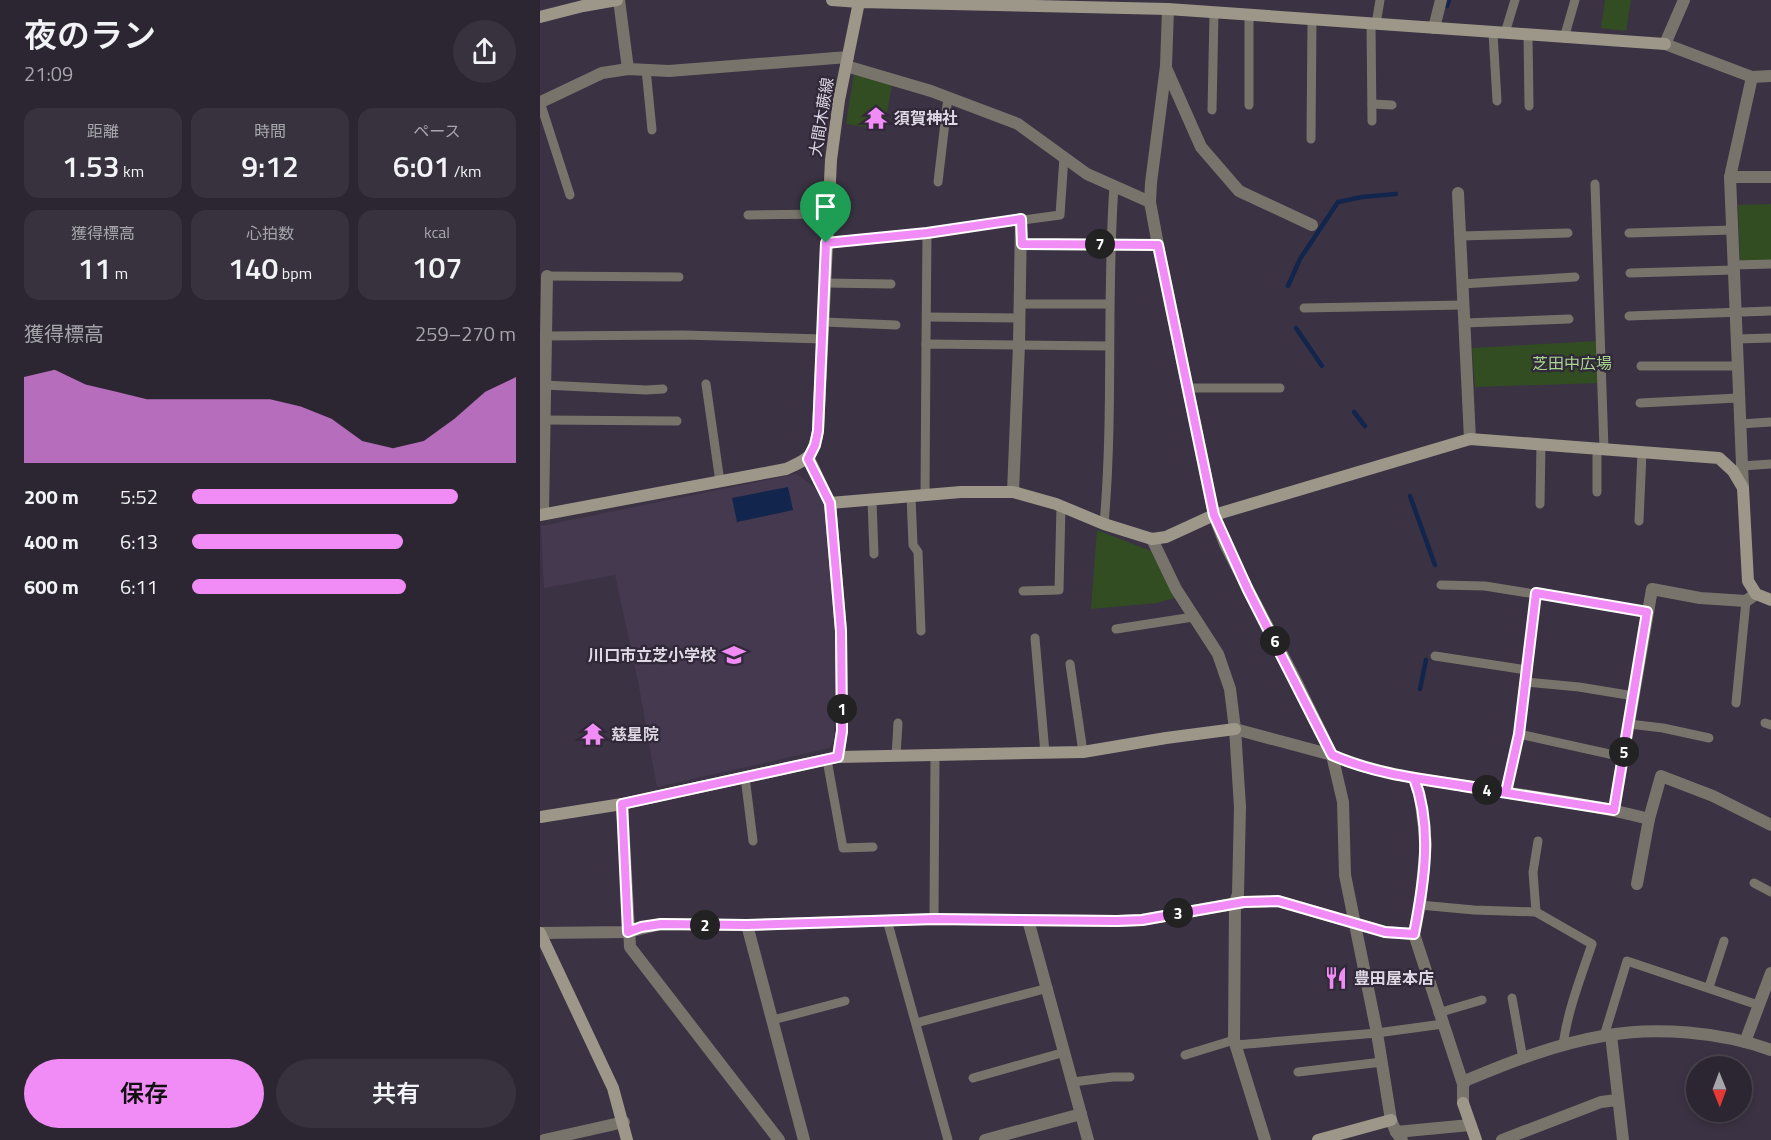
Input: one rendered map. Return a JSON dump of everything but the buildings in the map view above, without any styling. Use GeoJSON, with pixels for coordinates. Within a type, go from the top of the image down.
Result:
{"type":"FeatureCollection","features":[{"type":"Feature","properties":{"kind":"street"},"geometry":{"type":"LineString","coordinates":[[540,17],[618,0],[628,69]]}},
{"type":"Feature","properties":{"kind":"street"},"geometry":{"type":"LineString","coordinates":[[832,0],[1189,5],[1214,13],[1665,44],[1752,77],[1771,76]]}},
{"type":"Feature","properties":{"kind":"street"},"geometry":{"type":"LineString","coordinates":[[1434,28],[1441,0]]}},
{"type":"Feature","properties":{"kind":"street"},"geometry":{"type":"LineString","coordinates":[[1665,44],[1684,0]]}},
{"type":"Feature","properties":{"kind":"street","name":"大間木蕨線"},"geometry":{"type":"LineString","coordinates":[[808,459],[815,445],[818,431],[827,214],[833,141],[860,1]]}},
{"type":"Feature","properties":{"kind":"street"},"geometry":{"type":"LineString","coordinates":[[1167,4],[1166,66],[1150,202],[1214,515],[1248,590],[1332,755],[1343,802],[1345,875],[1377,1033],[1391,1119],[1399,1136],[1470,1125]]}},
{"type":"Feature","properties":{"kind":"street"},"geometry":{"type":"LineString","coordinates":[[540,102],[602,73],[628,69],[669,71],[847,61],[1018,124],[1087,174],[1150,202]]}},
{"type":"Feature","properties":{"kind":"street"},"geometry":{"type":"LineString","coordinates":[[1166,66],[1201,147],[1239,191],[1312,225]]}},
{"type":"Feature","properties":{"kind":"street"},"geometry":{"type":"LineString","coordinates":[[1751,598],[1748,581],[1738,398],[1730,177],[1752,77]]}},
{"type":"Feature","properties":{"kind":"street"},"geometry":{"type":"LineString","coordinates":[[1730,177],[1771,177]]}},
{"type":"Feature","properties":{"kind":"street"},"geometry":{"type":"LineString","coordinates":[[1458,193],[1470,439]]}},
{"type":"Feature","properties":{"kind":"street"},"geometry":{"type":"LineString","coordinates":[[1013,492],[1020,318],[1021,219]]}},
{"type":"Feature","properties":{"kind":"street"},"geometry":{"type":"LineString","coordinates":[[547,276],[543,296],[546,336],[541,515],[786,469],[808,459],[830,503],[841,631],[842,731],[832,759]]}},
{"type":"Feature","properties":{"kind":"street"},"geometry":{"type":"LineString","coordinates":[[830,503],[960,492],[1013,492],[1061,506],[1104,524],[1152,539],[1166,537],[1214,515],[1470,439],[1719,458],[1733,471],[1743,488]]}},
{"type":"Feature","properties":{"kind":"street"},"geometry":{"type":"LineString","coordinates":[[1152,539],[1176,589],[1218,654],[1230,689],[1240,807],[1238,894],[1235,903],[1235,1043],[1265,1140]]}},
{"type":"Feature","properties":{"kind":"street"},"geometry":{"type":"LineString","coordinates":[[1614,810],[1652,589],[1700,598],[1771,600]]}},
{"type":"Feature","properties":{"kind":"street"},"geometry":{"type":"LineString","coordinates":[[540,817],[622,804],[832,759],[1083,752],[1235,729],[1332,755],[1345,761],[1414,778],[1614,810],[1648,819]]}},
{"type":"Feature","properties":{"kind":"street"},"geometry":{"type":"LineString","coordinates":[[1637,884],[1648,819],[1662,776],[1713,796],[1771,825]]}},
{"type":"Feature","properties":{"kind":"street"},"geometry":{"type":"LineString","coordinates":[[1414,778],[1420,795],[1426,844],[1420,905],[1414,934],[1462,1084],[1463,1103],[1476,1140]]}},
{"type":"Feature","properties":{"kind":"street"},"geometry":{"type":"LineString","coordinates":[[622,804],[630,947],[779,1140]]}},
{"type":"Feature","properties":{"kind":"street"},"geometry":{"type":"LineString","coordinates":[[627,1140],[613,1088],[540,933],[628,932],[661,924],[747,925],[934,919],[1142,920],[1235,903],[1278,901],[1385,932],[1414,934]]}},
{"type":"Feature","properties":{"kind":"street"},"geometry":{"type":"LineString","coordinates":[[1028,920],[1088,1140]]}},
{"type":"Feature","properties":{"kind":"street"},"geometry":{"type":"LineString","coordinates":[[747,925],[804,1140]]}},
{"type":"Feature","properties":{"kind":"street"},"geometry":{"type":"LineString","coordinates":[[1745,1042],[1771,973]]}},
{"type":"Feature","properties":{"kind":"street"},"geometry":{"type":"LineString","coordinates":[[1462,1084],[1467,1080],[1523,1059],[1607,1035],[1652,1032],[1700,1034],[1745,1042],[1771,1050]]}},
{"type":"Feature","properties":{"kind":"street"},"geometry":{"type":"LineString","coordinates":[[1607,1035],[1623,1140]]}},
{"type":"Feature","properties":{"kind":"street"},"geometry":{"type":"LineString","coordinates":[[1502,1140],[1600,1102],[1617,1100]]}},
{"type":"Feature","properties":{"kind":"street"},"geometry":{"type":"LineString","coordinates":[[984,1140],[1081,1114]]}},
{"type":"Feature","properties":{"kind":"street"},"geometry":{"type":"LineString","coordinates":[[1318,1140],[1391,1119]]}},
{"type":"Feature","properties":{"kind":"street"},"geometry":{"type":"LineString","coordinates":[[544,1140],[624,1122]]}},
{"type":"Feature","properties":{"kind":"lane"},"geometry":{"type":"LineString","coordinates":[[1372,121],[1374,24],[1380,0]]}},
{"type":"Feature","properties":{"kind":"lane"},"geometry":{"type":"LineString","coordinates":[[1497,101],[1499,33],[1515,0]]}},
{"type":"Feature","properties":{"kind":"lane"},"geometry":{"type":"LineString","coordinates":[[1564,38],[1575,0]]}},
{"type":"Feature","properties":{"kind":"lane"},"geometry":{"type":"LineString","coordinates":[[1212,110],[1214,13]]}},
{"type":"Feature","properties":{"kind":"lane"},"geometry":{"type":"LineString","coordinates":[[1249,105],[1250,15]]}},
{"type":"Feature","properties":{"kind":"lane"},"geometry":{"type":"LineString","coordinates":[[1311,139],[1312,20]]}},
{"type":"Feature","properties":{"kind":"lane"},"geometry":{"type":"LineString","coordinates":[[1528,35],[1529,106]]}},
{"type":"Feature","properties":{"kind":"lane"},"geometry":{"type":"LineString","coordinates":[[646,69],[652,130]]}},
{"type":"Feature","properties":{"kind":"lane"},"geometry":{"type":"LineString","coordinates":[[938,182],[948,97]]}},
{"type":"Feature","properties":{"kind":"lane"},"geometry":{"type":"LineString","coordinates":[[540,102],[570,195]]}},
{"type":"Feature","properties":{"kind":"lane"},"geometry":{"type":"LineString","coordinates":[[1372,104],[1392,105]]}},
{"type":"Feature","properties":{"kind":"lane"},"geometry":{"type":"LineString","coordinates":[[826,243],[927,233],[1060,215],[1064,157]]}},
{"type":"Feature","properties":{"kind":"lane"},"geometry":{"type":"LineString","coordinates":[[1595,184],[1601,449],[1597,492]]}},
{"type":"Feature","properties":{"kind":"lane"},"geometry":{"type":"LineString","coordinates":[[1104,524],[1110,244],[1114,186]]}},
{"type":"Feature","properties":{"kind":"lane"},"geometry":{"type":"LineString","coordinates":[[748,215],[827,214]]}},
{"type":"Feature","properties":{"kind":"lane"},"geometry":{"type":"LineString","coordinates":[[1629,233],[1732,230]]}},
{"type":"Feature","properties":{"kind":"lane"},"geometry":{"type":"LineString","coordinates":[[925,495],[927,233]]}},
{"type":"Feature","properties":{"kind":"lane"},"geometry":{"type":"LineString","coordinates":[[1460,236],[1568,233]]}},
{"type":"Feature","properties":{"kind":"lane"},"geometry":{"type":"LineString","coordinates":[[1022,244],[1158,245]]}},
{"type":"Feature","properties":{"kind":"lane"},"geometry":{"type":"LineString","coordinates":[[1630,273],[1771,264]]}},
{"type":"Feature","properties":{"kind":"lane"},"geometry":{"type":"LineString","coordinates":[[547,276],[679,277]]}},
{"type":"Feature","properties":{"kind":"lane"},"geometry":{"type":"LineString","coordinates":[[1462,284],[1575,277]]}},
{"type":"Feature","properties":{"kind":"lane"},"geometry":{"type":"LineString","coordinates":[[825,283],[891,284]]}},
{"type":"Feature","properties":{"kind":"lane"},"geometry":{"type":"LineString","coordinates":[[1020,304],[1109,304]]}},
{"type":"Feature","properties":{"kind":"lane"},"geometry":{"type":"LineString","coordinates":[[1304,308],[1463,304]]}},
{"type":"Feature","properties":{"kind":"lane"},"geometry":{"type":"LineString","coordinates":[[1629,316],[1771,311]]}},
{"type":"Feature","properties":{"kind":"lane"},"geometry":{"type":"LineString","coordinates":[[927,317],[1020,318]]}},
{"type":"Feature","properties":{"kind":"lane"},"geometry":{"type":"LineString","coordinates":[[1464,323],[1569,319]]}},
{"type":"Feature","properties":{"kind":"lane"},"geometry":{"type":"LineString","coordinates":[[824,322],[896,325]]}},
{"type":"Feature","properties":{"kind":"lane"},"geometry":{"type":"LineString","coordinates":[[546,336],[683,335],[823,339]]}},
{"type":"Feature","properties":{"kind":"lane"},"geometry":{"type":"LineString","coordinates":[[1736,339],[1771,338]]}},
{"type":"Feature","properties":{"kind":"lane"},"geometry":{"type":"LineString","coordinates":[[926,344],[1109,346]]}},
{"type":"Feature","properties":{"kind":"lane"},"geometry":{"type":"LineString","coordinates":[[1641,366],[1738,366]]}},
{"type":"Feature","properties":{"kind":"lane"},"geometry":{"type":"LineString","coordinates":[[706,384],[720,482]]}},
{"type":"Feature","properties":{"kind":"lane"},"geometry":{"type":"LineString","coordinates":[[544,385],[663,389]]}},
{"type":"Feature","properties":{"kind":"lane"},"geometry":{"type":"LineString","coordinates":[[1188,388],[1280,388]]}},
{"type":"Feature","properties":{"kind":"lane"},"geometry":{"type":"LineString","coordinates":[[1640,403],[1738,398]]}},
{"type":"Feature","properties":{"kind":"lane"},"geometry":{"type":"LineString","coordinates":[[543,420],[677,421]]}},
{"type":"Feature","properties":{"kind":"lane"},"geometry":{"type":"LineString","coordinates":[[1740,424],[1771,422]]}},
{"type":"Feature","properties":{"kind":"lane"},"geometry":{"type":"LineString","coordinates":[[1540,504],[1541,444]]}},
{"type":"Feature","properties":{"kind":"lane"},"geometry":{"type":"LineString","coordinates":[[1639,520],[1642,452]]}},
{"type":"Feature","properties":{"kind":"lane"},"geometry":{"type":"LineString","coordinates":[[1742,466],[1771,464]]}},
{"type":"Feature","properties":{"kind":"lane"},"geometry":{"type":"LineString","coordinates":[[911,496],[913,545],[918,552],[921,632]]}},
{"type":"Feature","properties":{"kind":"lane"},"geometry":{"type":"LineString","coordinates":[[872,500],[874,554]]}},
{"type":"Feature","properties":{"kind":"lane"},"geometry":{"type":"LineString","coordinates":[[1023,591],[1059,590],[1061,506]]}},
{"type":"Feature","properties":{"kind":"lane"},"geometry":{"type":"LineString","coordinates":[[1441,585],[1485,586],[1647,612]]}},
{"type":"Feature","properties":{"kind":"lane"},"geometry":{"type":"LineString","coordinates":[[1506,792],[1519,734],[1536,593]]}},
{"type":"Feature","properties":{"kind":"lane"},"geometry":{"type":"LineString","coordinates":[[1736,703],[1751,598]]}},
{"type":"Feature","properties":{"kind":"lane"},"geometry":{"type":"LineString","coordinates":[[1116,629],[1193,617]]}},
{"type":"Feature","properties":{"kind":"lane"},"geometry":{"type":"LineString","coordinates":[[1035,638],[1045,753]]}},
{"type":"Feature","properties":{"kind":"lane"},"geometry":{"type":"LineString","coordinates":[[1435,656],[1527,670]]}},
{"type":"Feature","properties":{"kind":"lane"},"geometry":{"type":"LineString","coordinates":[[1070,664],[1083,752]]}},
{"type":"Feature","properties":{"kind":"lane"},"geometry":{"type":"LineString","coordinates":[[1526,682],[1579,687],[1634,696]]}},
{"type":"Feature","properties":{"kind":"lane"},"geometry":{"type":"LineString","coordinates":[[896,756],[897,723]]}},
{"type":"Feature","properties":{"kind":"lane"},"geometry":{"type":"LineString","coordinates":[[1629,724],[1663,728],[1709,738]]}},
{"type":"Feature","properties":{"kind":"lane"},"geometry":{"type":"LineString","coordinates":[[1519,734],[1623,757]]}},
{"type":"Feature","properties":{"kind":"lane"},"geometry":{"type":"LineString","coordinates":[[934,919],[935,755]]}},
{"type":"Feature","properties":{"kind":"lane"},"geometry":{"type":"LineString","coordinates":[[832,759],[843,848],[873,847]]}},
{"type":"Feature","properties":{"kind":"lane"},"geometry":{"type":"LineString","coordinates":[[745,777],[753,841]]}},
{"type":"Feature","properties":{"kind":"lane"},"geometry":{"type":"LineString","coordinates":[[1536,912],[1533,872],[1538,841]]}},
{"type":"Feature","properties":{"kind":"lane"},"geometry":{"type":"LineString","coordinates":[[1754,883],[1771,892]]}},
{"type":"Feature","properties":{"kind":"lane"},"geometry":{"type":"LineString","coordinates":[[1420,905],[1536,912],[1592,944],[1564,1035],[1563,1046]]}},
{"type":"Feature","properties":{"kind":"lane"},"geometry":{"type":"LineString","coordinates":[[887,920],[948,1140]]}},
{"type":"Feature","properties":{"kind":"lane"},"geometry":{"type":"LineString","coordinates":[[1709,987],[1724,941]]}},
{"type":"Feature","properties":{"kind":"lane"},"geometry":{"type":"LineString","coordinates":[[1607,1035],[1627,961],[1758,1005]]}},
{"type":"Feature","properties":{"kind":"lane"},"geometry":{"type":"LineString","coordinates":[[916,1023],[1048,988]]}},
{"type":"Feature","properties":{"kind":"lane"},"geometry":{"type":"LineString","coordinates":[[1512,998],[1523,1059]]}},
{"type":"Feature","properties":{"kind":"lane"},"geometry":{"type":"LineString","coordinates":[[1185,1055],[1235,1043],[1377,1033],[1441,1019],[1482,1000]]}},
{"type":"Feature","properties":{"kind":"lane"},"geometry":{"type":"LineString","coordinates":[[773,1020],[844,1001]]}},
{"type":"Feature","properties":{"kind":"lane"},"geometry":{"type":"LineString","coordinates":[[973,1078],[1065,1052]]}},
{"type":"Feature","properties":{"kind":"lane"},"geometry":{"type":"LineString","coordinates":[[1298,1072],[1382,1062]]}},
{"type":"Feature","properties":{"kind":"lane"},"geometry":{"type":"LineString","coordinates":[[1073,1082],[1130,1077]]}},
{"type":"Feature","properties":{"kind":"shaded area","name":"川口市立芝小学校"},"geometry":{"type":"Polygon","coordinates":[[[797,474],[814,487],[826,506],[836,629],[834,741],[830,748],[657,787],[638,681],[615,575],[544,588],[541,526],[797,474]]]}},
{"type":"Feature","properties":{"kind":"green space"},"geometry":{"type":"Polygon","coordinates":[[[1605,0],[1631,0],[1626,31],[1601,28],[1605,0]]]}},
{"type":"Feature","properties":{"kind":"green space"},"geometry":{"type":"Polygon","coordinates":[[[854,73],[892,85],[884,130],[846,124],[854,73]]]}},
{"type":"Feature","properties":{"kind":"green space"},"geometry":{"type":"Polygon","coordinates":[[[1771,204],[1771,260],[1740,261],[1738,205],[1771,204]]]}},
{"type":"Feature","properties":{"kind":"green space","name":"芝田中広場"},"geometry":{"type":"Polygon","coordinates":[[[1598,341],[1599,383],[1475,387],[1472,348],[1598,341]]]}},
{"type":"Feature","properties":{"kind":"green space"},"geometry":{"type":"Polygon","coordinates":[[[1097,530],[1151,551],[1177,597],[1157,603],[1091,609],[1097,530]]]}},
{"type":"Feature","properties":{"kind":"water"},"geometry":{"type":"Polygon","coordinates":[[[788,487],[793,510],[737,522],[732,498],[788,487]]]}},
{"type":"Feature","properties":{"kind":"waterway"},"geometry":{"type":"LineString","coordinates":[[1447,6],[1449,0]]}},
{"type":"Feature","properties":{"kind":"waterway"},"geometry":{"type":"LineString","coordinates":[[1288,286],[1300,259],[1338,202],[1396,194]]}},
{"type":"Feature","properties":{"kind":"waterway"},"geometry":{"type":"LineString","coordinates":[[1296,328],[1322,366]]}},
{"type":"Feature","properties":{"kind":"waterway"},"geometry":{"type":"LineString","coordinates":[[1354,412],[1365,426]]}},
{"type":"Feature","properties":{"kind":"waterway"},"geometry":{"type":"LineString","coordinates":[[1410,496],[1435,565]]}},
{"type":"Feature","properties":{"kind":"waterway"},"geometry":{"type":"LineString","coordinates":[[1420,689],[1426,660]]}},
{"type":"Feature","properties":{"kind":"place","name":"須賀神社"},"geometry":{"type":"Point","coordinates":[876,118]}},
{"type":"Feature","properties":{"kind":"place","name":"川口市立芝小学校"},"geometry":{"type":"Point","coordinates":[734,655]}},
{"type":"Feature","properties":{"kind":"place","name":"慈星院"},"geometry":{"type":"Point","coordinates":[593,734]}},
{"type":"Feature","properties":{"kind":"place","name":"豊田屋本店"},"geometry":{"type":"Point","coordinates":[1336,978]}},
{"type":"Feature","properties":{"kind":"route"},"geometry":{"type":"LineString","coordinates":[[826,243],[818,431],[815,445],[808,459],[830,503],[841,631],[842,731],[838,757],[622,804],[628,932],[661,924],[747,925],[934,919],[1142,920],[1220,905],[1278,901],[1385,932],[1414,934],[1420,905],[1426,844],[1420,795],[1414,778],[1506,792],[1519,734],[1536,593],[1647,612],[1614,810],[1414,778],[1345,761],[1332,755],[1248,590],[1214,515],[1158,245],[1022,244],[1021,219],[927,233],[826,243]]}}]}
